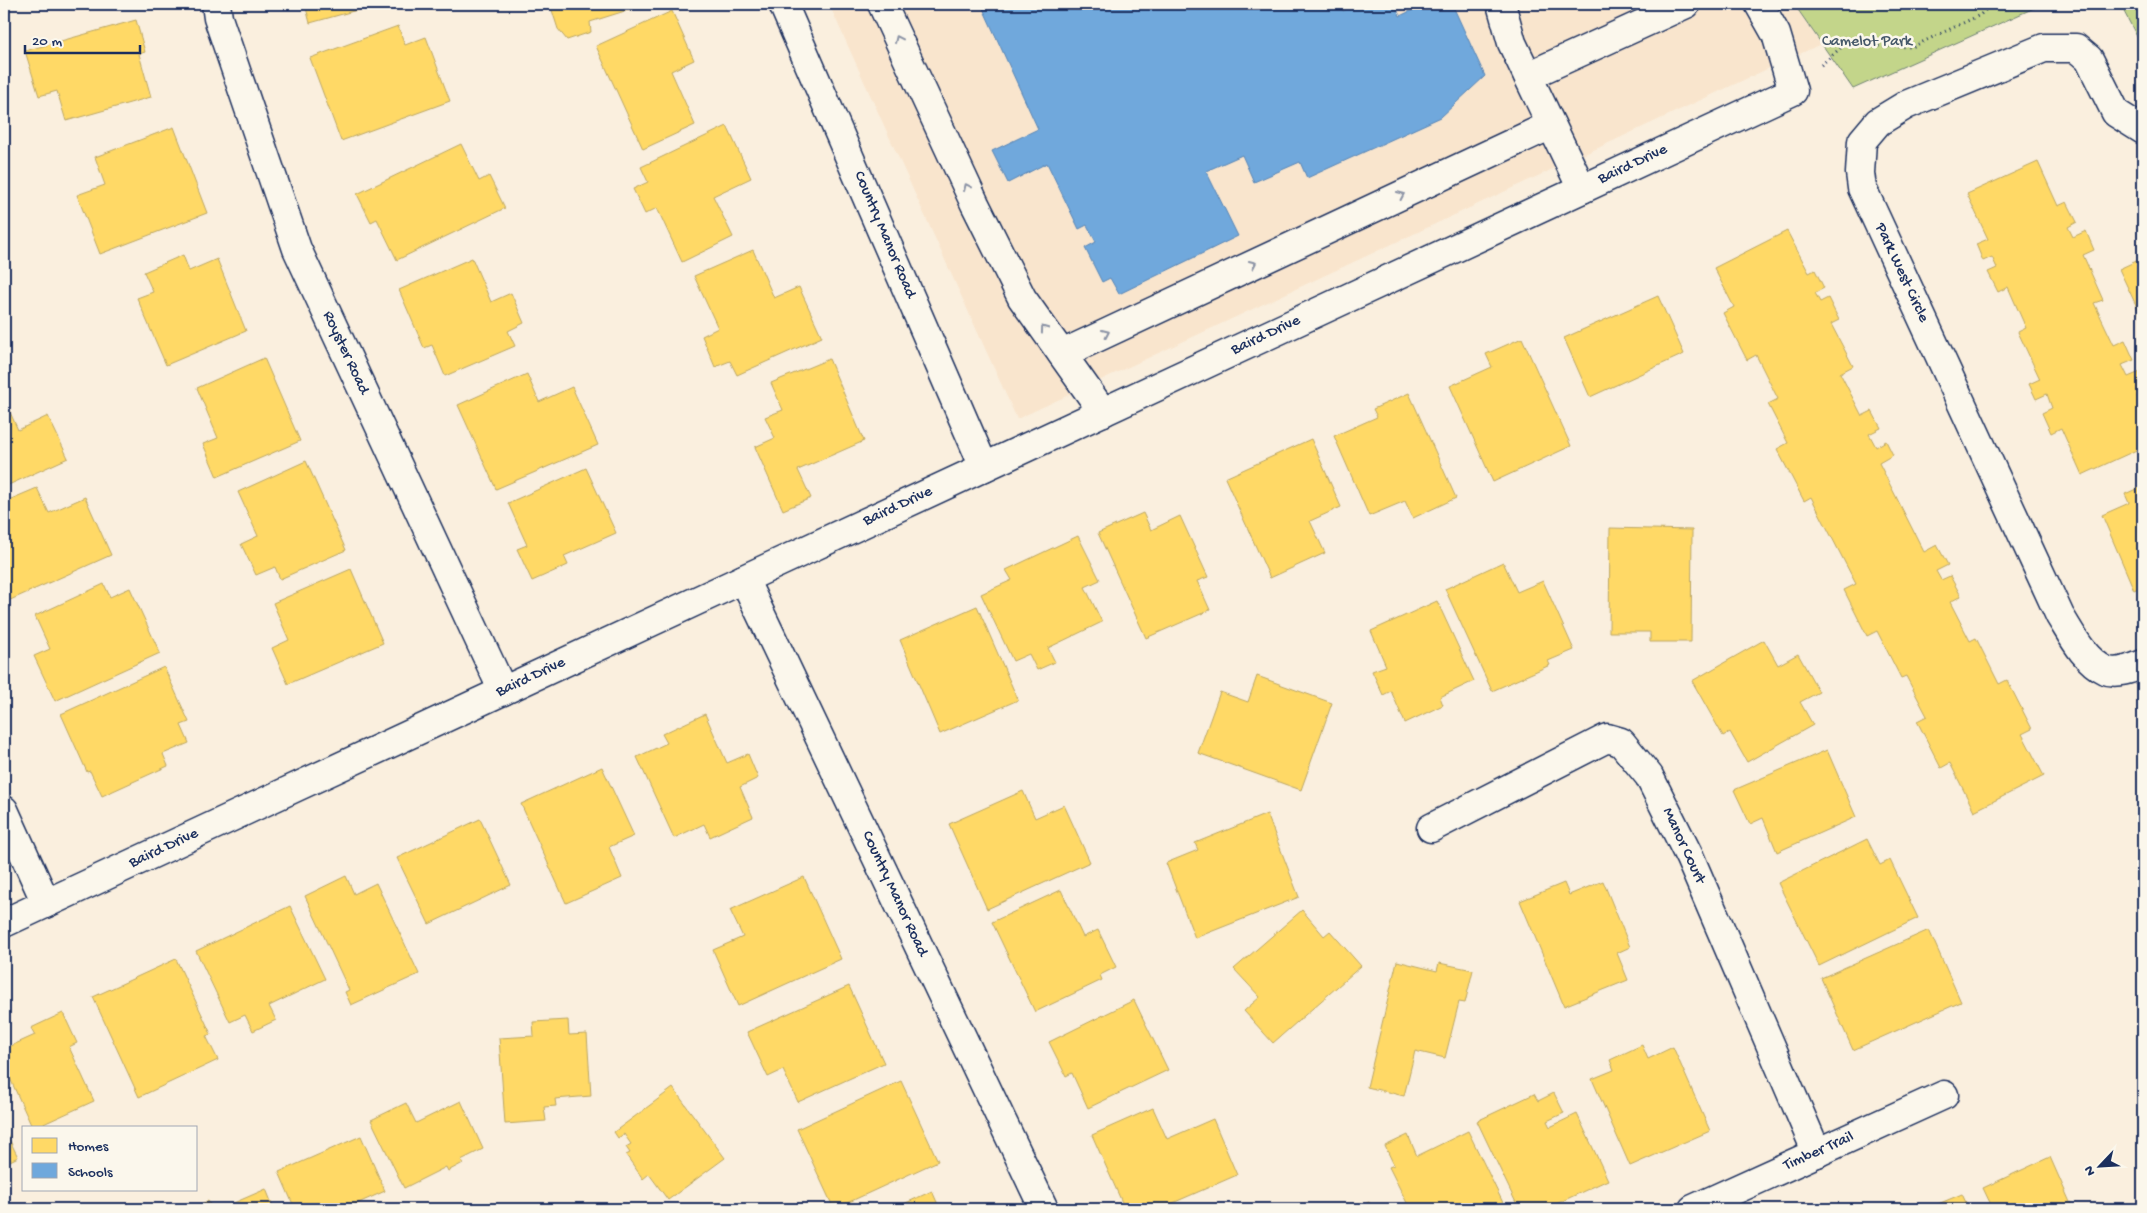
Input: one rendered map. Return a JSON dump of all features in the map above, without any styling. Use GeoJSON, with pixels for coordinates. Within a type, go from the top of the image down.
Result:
{"type":"FeatureCollection","features":[{"type":"Feature","properties":{"kind":"street","name":"Royster Road"},"geometry":{"type":"LineString","coordinates":[[216,4],[218,18],[297,249],[503,691]]}},
{"type":"Feature","properties":{"kind":"street","name":"Country Manor Road"},"geometry":{"type":"LineString","coordinates":[[783,4],[984,467]]}},
{"type":"Feature","properties":{"kind":"street"},"geometry":{"type":"LineString","coordinates":[[882,4],[971,195],[1022,298],[1103,412]]}},
{"type":"Feature","properties":{"kind":"street"},"geometry":{"type":"LineString","coordinates":[[1501,4],[1512,43],[1582,189]]}},
{"type":"Feature","properties":{"kind":"street"},"geometry":{"type":"LineString","coordinates":[[1528,76],[1686,4]]}},
{"type":"Feature","properties":{"kind":"street"},"geometry":{"type":"LineString","coordinates":[[1759,4],[1776,34],[1793,91]]}},
{"type":"Feature","properties":{"kind":"street","name":"Park West Circle"},"geometry":{"type":"LineString","coordinates":[[2143,130],[2116,113],[2089,59],[2076,48],[2044,48],[1906,105],[1878,122],[1862,142],[1860,173],[1862,188],[2060,616],[2085,653],[2106,671],[2124,671],[2143,664]]}},
{"type":"Feature","properties":{"kind":"street","name":"Baird Drive"},"geometry":{"type":"LineString","coordinates":[[4,923],[1793,91]]}},
{"type":"Feature","properties":{"kind":"street"},"geometry":{"type":"LineString","coordinates":[[1062,354],[1551,125]]}},
{"type":"Feature","properties":{"kind":"street","name":"Country Manor Road"},"geometry":{"type":"LineString","coordinates":[[744,579],[1044,1209]]}},
{"type":"Feature","properties":{"kind":"street","name":"Manor Court"},"geometry":{"type":"LineString","coordinates":[[1431,828],[1607,738],[1621,742],[1649,776],[1690,858],[1817,1153]]}},
{"type":"Feature","properties":{"kind":"street"},"geometry":{"type":"LineString","coordinates":[[4,810],[46,903]]}},
{"type":"Feature","properties":{"kind":"street","name":"Timber Trail"},"geometry":{"type":"LineString","coordinates":[[1693,1209],[1944,1096]]}},
{"type":"Feature","properties":{"kind":"path"},"geometry":{"type":"LineString","coordinates":[[1793,91],[1844,45],[1912,47],[1980,15],[1992,4]]}},
{"type":"Feature","properties":{"kind":"shaded area"},"geometry":{"type":"Polygon","coordinates":[[[829,4],[1794,4],[1821,44],[1017,419],[829,4]]]}},
{"type":"Feature","properties":{"kind":"green space","name":"Camelot Park"},"geometry":{"type":"Polygon","coordinates":[[[1794,4],[2043,4],[1853,89],[1794,4]]]}},
{"type":"Feature","properties":{"kind":"green space"},"geometry":{"type":"Polygon","coordinates":[[[2120,4],[2143,4],[2143,48],[2120,4]]]}},
{"type":"Feature","properties":{"kind":"building: Homes"},"geometry":{"type":"Polygon","coordinates":[[[305,4],[379,4],[310,23],[305,4]]]}},
{"type":"Feature","properties":{"kind":"building: Homes"},"geometry":{"type":"Polygon","coordinates":[[[550,4],[647,4],[590,22],[591,32],[567,40],[558,29],[550,4]]]}},
{"type":"Feature","properties":{"kind":"building: Homes"},"geometry":{"type":"Polygon","coordinates":[[[672,11],[694,60],[671,71],[695,125],[643,149],[596,46],[672,11]]]}},
{"type":"Feature","properties":{"kind":"building: Homes"},"geometry":{"type":"Polygon","coordinates":[[[136,20],[145,52],[139,54],[151,97],[66,121],[57,91],[39,96],[25,51],[136,20]]]}},
{"type":"Feature","properties":{"kind":"building: Homes"},"geometry":{"type":"Polygon","coordinates":[[[398,26],[405,45],[426,37],[450,101],[341,141],[310,58],[398,26]]]}},
{"type":"Feature","properties":{"kind":"building: Homes"},"geometry":{"type":"Polygon","coordinates":[[[727,126],[751,178],[713,196],[733,237],[682,262],[657,208],[645,214],[633,189],[648,182],[641,167],[727,126]]]}},
{"type":"Feature","properties":{"kind":"building: Homes"},"geometry":{"type":"Polygon","coordinates":[[[174,127],[207,213],[100,254],[77,195],[105,185],[95,157],[174,127]]]}},
{"type":"Feature","properties":{"kind":"building: Homes"},"geometry":{"type":"Polygon","coordinates":[[[461,144],[479,181],[489,176],[505,208],[397,260],[377,219],[371,222],[357,194],[461,144]]]}},
{"type":"Feature","properties":{"kind":"building: Homes"},"geometry":{"type":"Polygon","coordinates":[[[2038,162],[2058,206],[2067,202],[2077,222],[2068,227],[2073,237],[2086,231],[2094,250],[2083,255],[2103,300],[2094,303],[2114,345],[2125,340],[2134,360],[2122,365],[2128,377],[2140,372],[2143,379],[2143,393],[2137,396],[2143,411],[2143,447],[2082,475],[2061,428],[2051,433],[2042,413],[2052,408],[2047,394],[2036,399],[2029,384],[2040,379],[2018,332],[2026,328],[2008,287],[1998,292],[1988,272],[1997,268],[1992,257],[1983,261],[1976,244],[1988,239],[1967,194],[2038,162]]]}},
{"type":"Feature","properties":{"kind":"building: Homes"},"geometry":{"type":"Polygon","coordinates":[[[1787,231],[1809,273],[1815,270],[1824,288],[1815,293],[1820,302],[1828,298],[1839,320],[1831,324],[1853,366],[1840,373],[1862,416],[1872,411],[1881,428],[1869,434],[1876,447],[1886,441],[1893,455],[1879,463],[1924,552],[1937,545],[1948,565],[1936,571],[1941,580],[1950,576],[1961,596],[1950,602],[1970,641],[1976,638],[1999,684],[2007,680],[2032,729],[2022,734],[2044,776],[1974,811],[1950,763],[1941,768],[1917,721],[1927,716],[1906,676],[1901,678],[1877,631],[1867,636],[1844,590],[1856,584],[1811,497],[1804,501],[1777,449],[1788,443],[1768,404],[1778,399],[1756,355],[1747,360],[1723,313],[1734,307],[1714,268],[1787,231]]]}},
{"type":"Feature","properties":{"kind":"building: Homes"},"geometry":{"type":"Polygon","coordinates":[[[753,250],[774,298],[799,287],[822,337],[737,375],[730,361],[715,367],[702,336],[718,328],[694,276],[753,250]]]}},
{"type":"Feature","properties":{"kind":"building: Homes"},"geometry":{"type":"Polygon","coordinates":[[[183,255],[189,271],[217,259],[246,331],[166,365],[137,298],[153,292],[144,272],[183,255]]]}},
{"type":"Feature","properties":{"kind":"building: Homes"},"geometry":{"type":"Polygon","coordinates":[[[472,258],[491,302],[511,293],[524,323],[508,331],[515,346],[445,376],[432,345],[424,348],[399,290],[472,258]]]}},
{"type":"Feature","properties":{"kind":"building: Homes"},"geometry":{"type":"Polygon","coordinates":[[[2143,258],[2143,320],[2119,269],[2143,258]]]}},
{"type":"Feature","properties":{"kind":"building: Homes"},"geometry":{"type":"Polygon","coordinates":[[[1658,296],[1684,354],[1590,397],[1564,338],[1658,296]]]}},
{"type":"Feature","properties":{"kind":"building: Homes"},"geometry":{"type":"Polygon","coordinates":[[[1522,338],[1571,446],[1493,482],[1450,386],[1492,367],[1486,354],[1522,338]]]}},
{"type":"Feature","properties":{"kind":"building: Homes"},"geometry":{"type":"Polygon","coordinates":[[[264,358],[300,441],[217,477],[203,444],[218,438],[197,388],[264,358]]]}},
{"type":"Feature","properties":{"kind":"building: Homes"},"geometry":{"type":"Polygon","coordinates":[[[829,359],[864,441],[798,470],[811,498],[783,510],[755,447],[775,438],[765,417],[783,410],[771,383],[829,359]]]}},
{"type":"Feature","properties":{"kind":"building: Homes"},"geometry":{"type":"Polygon","coordinates":[[[527,374],[539,402],[572,387],[598,445],[496,489],[458,405],[527,374]]]}},
{"type":"Feature","properties":{"kind":"building: Homes"},"geometry":{"type":"Polygon","coordinates":[[[1409,393],[1456,498],[1413,518],[1405,501],[1369,516],[1334,436],[1377,417],[1373,409],[1409,393]]]}},
{"type":"Feature","properties":{"kind":"building: Homes"},"geometry":{"type":"Polygon","coordinates":[[[4,399],[18,430],[48,416],[68,458],[4,487],[4,399]]]}},
{"type":"Feature","properties":{"kind":"building: Homes"},"geometry":{"type":"Polygon","coordinates":[[[1311,439],[1341,507],[1310,521],[1325,553],[1270,578],[1225,478],[1311,439]]]}},
{"type":"Feature","properties":{"kind":"building: Homes"},"geometry":{"type":"Polygon","coordinates":[[[306,461],[346,550],[280,579],[275,567],[256,575],[241,544],[258,536],[238,492],[306,461]]]}},
{"type":"Feature","properties":{"kind":"building: Homes"},"geometry":{"type":"Polygon","coordinates":[[[586,468],[616,533],[564,556],[568,565],[532,581],[517,549],[527,545],[508,503],[586,468]]]}},
{"type":"Feature","properties":{"kind":"building: Homes"},"geometry":{"type":"Polygon","coordinates":[[[2143,486],[2143,586],[2134,590],[2102,515],[2129,503],[2125,494],[2143,486]]]}},
{"type":"Feature","properties":{"kind":"building: Homes"},"geometry":{"type":"Polygon","coordinates":[[[37,488],[49,513],[85,497],[111,555],[8,601],[4,591],[4,502],[37,488]]]}},
{"type":"Feature","properties":{"kind":"building: Homes"},"geometry":{"type":"Polygon","coordinates":[[[1143,513],[1151,530],[1180,516],[1208,577],[1197,581],[1210,610],[1146,638],[1098,533],[1143,513]]]}},
{"type":"Feature","properties":{"kind":"building: Homes"},"geometry":{"type":"Polygon","coordinates":[[[1610,528],[1692,530],[1691,642],[1650,642],[1650,632],[1609,632],[1610,528]]]}},
{"type":"Feature","properties":{"kind":"building: Homes"},"geometry":{"type":"Polygon","coordinates":[[[1078,536],[1100,580],[1085,587],[1102,622],[1048,648],[1055,662],[1037,670],[1029,654],[1013,661],[981,594],[1012,580],[1006,570],[1078,536]]]}},
{"type":"Feature","properties":{"kind":"building: Homes"},"geometry":{"type":"Polygon","coordinates":[[[1503,562],[1517,592],[1543,581],[1574,650],[1548,661],[1550,665],[1492,691],[1445,589],[1503,562]]]}},
{"type":"Feature","properties":{"kind":"building: Homes"},"geometry":{"type":"Polygon","coordinates":[[[351,569],[383,643],[288,684],[272,648],[289,640],[273,603],[351,569]]]}},
{"type":"Feature","properties":{"kind":"building: Homes"},"geometry":{"type":"Polygon","coordinates":[[[104,584],[110,597],[130,588],[160,653],[55,701],[34,656],[50,649],[35,616],[104,584]]]}},
{"type":"Feature","properties":{"kind":"building: Homes"},"geometry":{"type":"Polygon","coordinates":[[[1437,601],[1474,681],[1440,697],[1443,705],[1405,723],[1391,691],[1383,695],[1372,671],[1386,666],[1371,631],[1437,601]]]}},
{"type":"Feature","properties":{"kind":"building: Homes"},"geometry":{"type":"Polygon","coordinates":[[[977,606],[1018,700],[940,734],[900,640],[977,606]]]}},
{"type":"Feature","properties":{"kind":"building: Homes"},"geometry":{"type":"Polygon","coordinates":[[[1764,640],[1778,665],[1798,654],[1819,692],[1800,702],[1813,725],[1747,762],[1730,732],[1723,736],[1692,681],[1764,640]]]}},
{"type":"Feature","properties":{"kind":"building: Homes"},"geometry":{"type":"Polygon","coordinates":[[[164,667],[189,722],[181,725],[189,743],[163,754],[168,766],[102,796],[90,771],[87,772],[61,714],[164,667]]]}},
{"type":"Feature","properties":{"kind":"building: Homes"},"geometry":{"type":"Polygon","coordinates":[[[1257,676],[1332,703],[1301,790],[1198,753],[1220,692],[1248,702],[1257,676]]]}},
{"type":"Feature","properties":{"kind":"building: Homes"},"geometry":{"type":"Polygon","coordinates":[[[705,714],[727,763],[748,754],[758,778],[740,787],[753,817],[710,837],[704,824],[674,838],[637,757],[667,743],[662,734],[705,714]]]}},
{"type":"Feature","properties":{"kind":"building: Homes"},"geometry":{"type":"Polygon","coordinates":[[[1827,750],[1856,817],[1777,852],[1763,818],[1750,824],[1734,790],[1827,750]]]}},
{"type":"Feature","properties":{"kind":"building: Homes"},"geometry":{"type":"Polygon","coordinates":[[[602,767],[634,836],[609,847],[622,878],[566,903],[521,804],[602,767]]]}},
{"type":"Feature","properties":{"kind":"building: Homes"},"geometry":{"type":"Polygon","coordinates":[[[1023,791],[1035,818],[1064,805],[1090,862],[987,909],[949,824],[1023,791]]]}},
{"type":"Feature","properties":{"kind":"building: Homes"},"geometry":{"type":"Polygon","coordinates":[[[1267,814],[1299,897],[1195,938],[1166,863],[1198,850],[1195,843],[1267,814]]]}},
{"type":"Feature","properties":{"kind":"building: Homes"},"geometry":{"type":"Polygon","coordinates":[[[480,819],[511,885],[429,924],[397,858],[480,819]]]}},
{"type":"Feature","properties":{"kind":"building: Homes"},"geometry":{"type":"Polygon","coordinates":[[[1867,839],[1880,865],[1890,860],[1918,918],[1819,966],[1778,883],[1867,839]]]}},
{"type":"Feature","properties":{"kind":"building: Homes"},"geometry":{"type":"Polygon","coordinates":[[[346,876],[354,894],[376,883],[419,974],[351,1005],[345,992],[349,990],[305,896],[346,876]]]}},
{"type":"Feature","properties":{"kind":"building: Homes"},"geometry":{"type":"Polygon","coordinates":[[[804,877],[841,959],[738,1006],[713,950],[743,937],[730,910],[804,877]]]}},
{"type":"Feature","properties":{"kind":"building: Homes"},"geometry":{"type":"Polygon","coordinates":[[[1603,881],[1630,947],[1617,953],[1628,980],[1564,1006],[1520,901],[1564,883],[1569,895],[1603,881]]]}},
{"type":"Feature","properties":{"kind":"building: Homes"},"geometry":{"type":"Polygon","coordinates":[[[1061,890],[1083,937],[1098,930],[1116,967],[1100,975],[1102,980],[1035,1012],[992,922],[1061,890]]]}},
{"type":"Feature","properties":{"kind":"building: Homes"},"geometry":{"type":"Polygon","coordinates":[[[290,906],[325,979],[269,1006],[276,1020],[253,1031],[245,1015],[230,1022],[196,951],[290,906]]]}},
{"type":"Feature","properties":{"kind":"building: Homes"},"geometry":{"type":"Polygon","coordinates":[[[1302,910],[1324,936],[1330,931],[1361,966],[1273,1043],[1244,1011],[1260,997],[1234,969],[1302,910]]]}},
{"type":"Feature","properties":{"kind":"building: Homes"},"geometry":{"type":"Polygon","coordinates":[[[1929,930],[1961,1002],[1853,1050],[1821,978],[1929,930]]]}},
{"type":"Feature","properties":{"kind":"building: Homes"},"geometry":{"type":"Polygon","coordinates":[[[176,959],[211,1034],[206,1036],[218,1060],[139,1097],[93,997],[176,959]]]}},
{"type":"Feature","properties":{"kind":"building: Homes"},"geometry":{"type":"Polygon","coordinates":[[[1397,961],[1437,971],[1439,963],[1473,970],[1465,1003],[1459,1002],[1445,1058],[1415,1051],[1404,1096],[1367,1087],[1397,961]]]}},
{"type":"Feature","properties":{"kind":"building: Homes"},"geometry":{"type":"Polygon","coordinates":[[[849,986],[884,1063],[798,1102],[783,1070],[768,1077],[747,1032],[849,986]]]}},
{"type":"Feature","properties":{"kind":"building: Homes"},"geometry":{"type":"Polygon","coordinates":[[[1134,1000],[1168,1070],[1088,1108],[1072,1073],[1066,1076],[1049,1042],[1134,1000]]]}},
{"type":"Feature","properties":{"kind":"building: Homes"},"geometry":{"type":"Polygon","coordinates":[[[63,1013],[77,1043],[69,1047],[94,1101],[39,1126],[32,1126],[4,1065],[4,1049],[35,1035],[31,1028],[63,1013]]]}},
{"type":"Feature","properties":{"kind":"building: Homes"},"geometry":{"type":"Polygon","coordinates":[[[568,1020],[569,1035],[587,1034],[591,1096],[555,1099],[556,1106],[544,1107],[546,1121],[505,1124],[499,1038],[534,1036],[533,1022],[568,1020]]]}},
{"type":"Feature","properties":{"kind":"building: Homes"},"geometry":{"type":"Polygon","coordinates":[[[1642,1045],[1648,1059],[1673,1047],[1710,1131],[1630,1166],[1592,1079],[1614,1070],[1610,1060],[1642,1045]]]}},
{"type":"Feature","properties":{"kind":"building: Homes"},"geometry":{"type":"Polygon","coordinates":[[[901,1081],[938,1161],[834,1209],[797,1129],[901,1081]]]}},
{"type":"Feature","properties":{"kind":"building: Homes"},"geometry":{"type":"Polygon","coordinates":[[[673,1088],[725,1158],[668,1200],[649,1174],[643,1179],[626,1155],[630,1153],[626,1147],[631,1144],[624,1134],[618,1138],[614,1132],[673,1088]]]}},
{"type":"Feature","properties":{"kind":"building: Homes"},"geometry":{"type":"Polygon","coordinates":[[[1554,1093],[1564,1113],[1547,1121],[1550,1127],[1577,1114],[1608,1180],[1545,1209],[1519,1209],[1477,1121],[1534,1094],[1538,1101],[1554,1093]]]}},
{"type":"Feature","properties":{"kind":"building: Homes"},"geometry":{"type":"Polygon","coordinates":[[[461,1101],[483,1149],[461,1160],[463,1163],[448,1171],[446,1167],[404,1188],[371,1120],[406,1103],[416,1123],[461,1101]]]}},
{"type":"Feature","properties":{"kind":"building: Homes"},"geometry":{"type":"Polygon","coordinates":[[[1153,1108],[1167,1139],[1213,1119],[1237,1175],[1159,1209],[1125,1209],[1092,1135],[1153,1108]]]}},
{"type":"Feature","properties":{"kind":"building: Homes"},"geometry":{"type":"Polygon","coordinates":[[[4,1129],[18,1157],[4,1164],[4,1129]]]}},
{"type":"Feature","properties":{"kind":"building: Homes"},"geometry":{"type":"Polygon","coordinates":[[[1468,1131],[1506,1209],[1410,1209],[1389,1167],[1394,1165],[1385,1146],[1408,1135],[1417,1156],[1468,1131]]]}},
{"type":"Feature","properties":{"kind":"building: Homes"},"geometry":{"type":"Polygon","coordinates":[[[361,1136],[385,1191],[354,1205],[356,1209],[295,1209],[279,1172],[361,1136]]]}},
{"type":"Feature","properties":{"kind":"building: Homes"},"geometry":{"type":"Polygon","coordinates":[[[2050,1157],[2073,1209],[1993,1209],[1983,1188],[2050,1157]]]}},
{"type":"Feature","properties":{"kind":"building: Homes"},"geometry":{"type":"Polygon","coordinates":[[[266,1189],[274,1209],[220,1209],[266,1189]]]}},
{"type":"Feature","properties":{"kind":"building: Homes"},"geometry":{"type":"Polygon","coordinates":[[[932,1191],[940,1209],[893,1209],[932,1191]]]}},
{"type":"Feature","properties":{"kind":"building: Homes"},"geometry":{"type":"Polygon","coordinates":[[[1962,1194],[1969,1209],[1926,1209],[1962,1194]]]}},
{"type":"Feature","properties":{"kind":"building: Homes"},"geometry":{"type":"Polygon","coordinates":[[[208,1201],[213,1209],[196,1209],[194,1207],[208,1201]]]}},
{"type":"Feature","properties":{"kind":"building: Homes"},"geometry":{"type":"Polygon","coordinates":[[[1369,1202],[1372,1209],[1353,1209],[1369,1202]]]}},
{"type":"Feature","properties":{"kind":"building: Schools"},"geometry":{"type":"Polygon","coordinates":[[[981,4],[1340,4],[1343,11],[1358,4],[1395,4],[1400,16],[1425,4],[1452,4],[1485,76],[1441,117],[1307,178],[1300,162],[1254,182],[1242,155],[1206,171],[1238,236],[1119,294],[1110,278],[1102,282],[1085,248],[1096,242],[1087,225],[1079,229],[1047,163],[1008,183],[992,151],[1038,129],[981,4]]]}}]}
